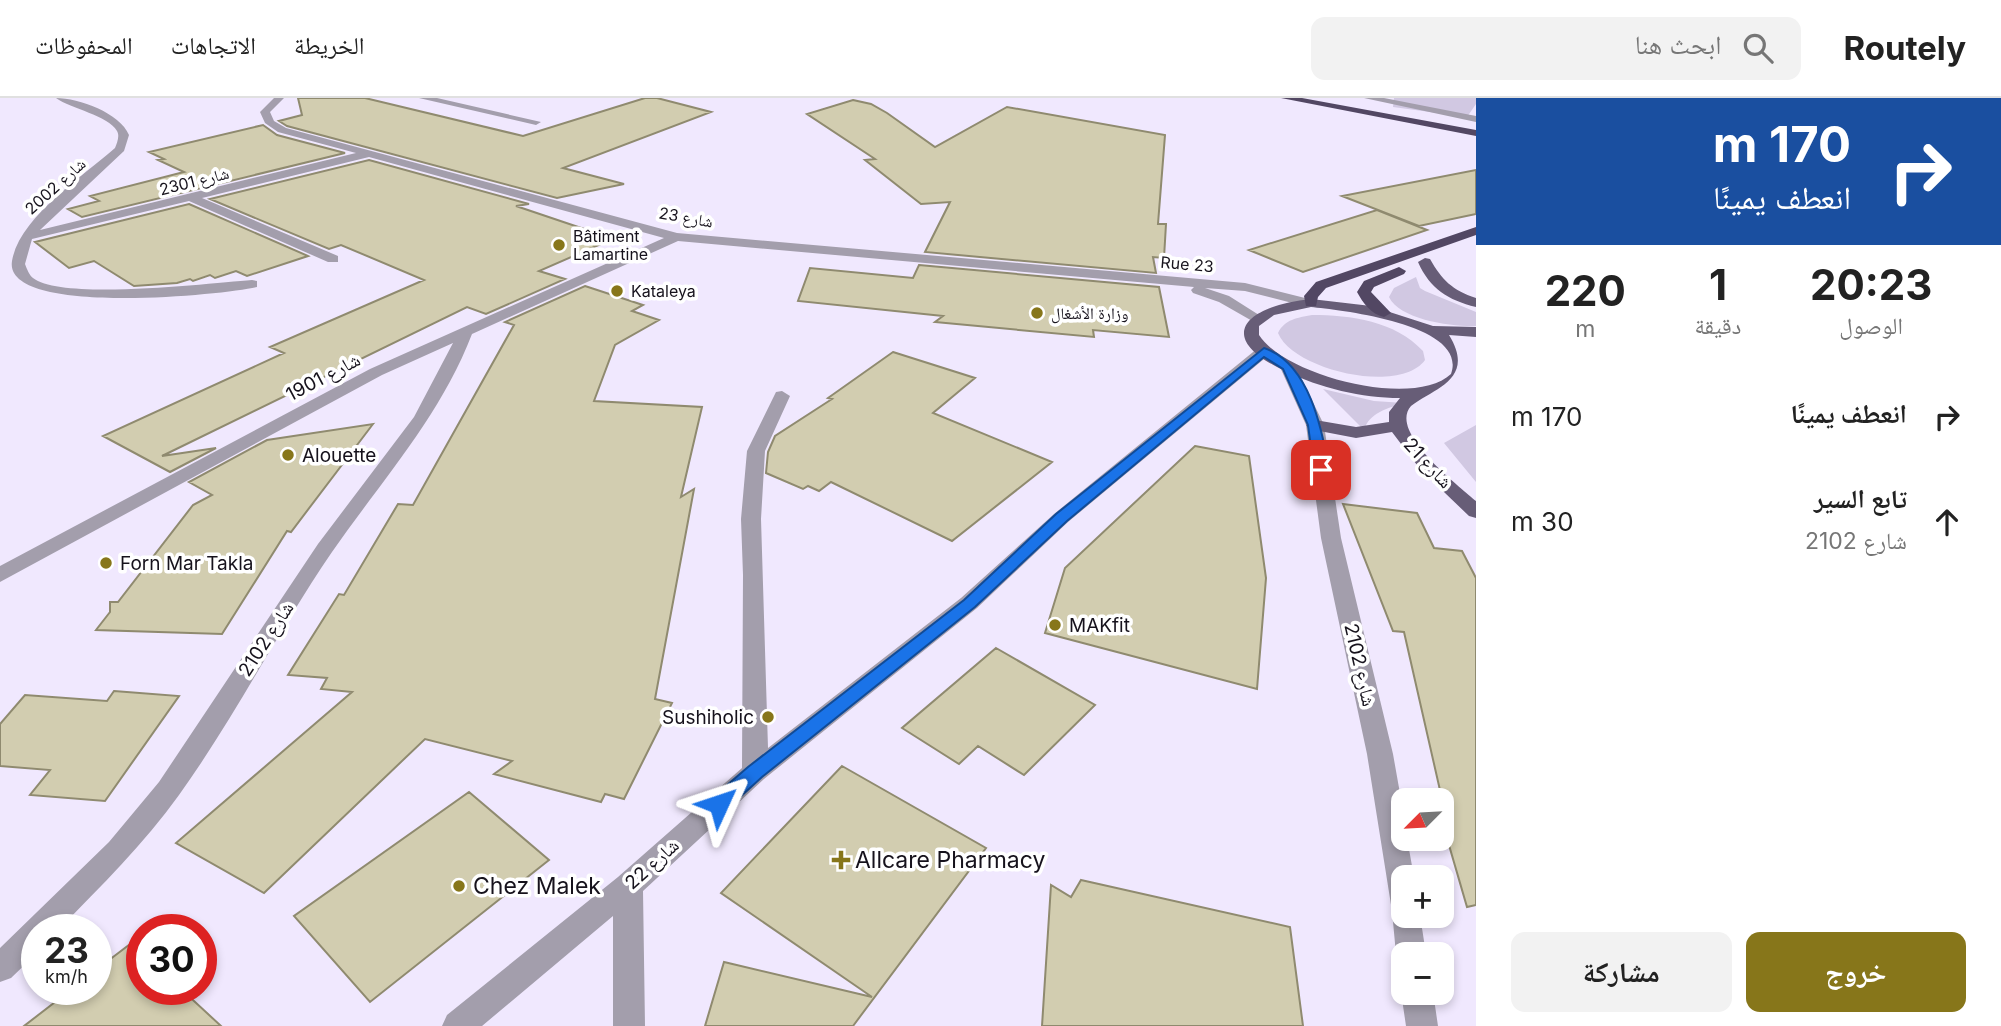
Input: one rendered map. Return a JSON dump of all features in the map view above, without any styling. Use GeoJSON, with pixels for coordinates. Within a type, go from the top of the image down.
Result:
{"type":"FeatureCollection","features":[{"type":"Feature","properties":{"kind":"highway"},"geometry":{"type":"LineString","coordinates":[[1286,98],[1476,133]]}},
{"type":"Feature","properties":{"kind":"highway"},"geometry":{"type":"LineString","coordinates":[[1337,98],[1476,121]]}},
{"type":"Feature","properties":{"kind":"highway"},"geometry":{"type":"LineString","coordinates":[[1309,303],[1311,296],[1321,285],[1476,231]]}},
{"type":"Feature","properties":{"kind":"highway"},"geometry":{"type":"LineString","coordinates":[[1444,242],[1470,247]]}},
{"type":"Feature","properties":{"kind":"highway"},"geometry":{"type":"LineString","coordinates":[[1384,313],[1370,302],[1364,292],[1369,284],[1470,247]]}},
{"type":"Feature","properties":{"kind":"main road"},"geometry":{"type":"LineString","coordinates":[[1425,262],[1432,280],[1445,290],[1476,303]]}},
{"type":"Feature","properties":{"kind":"main road"},"geometry":{"type":"LineString","coordinates":[[1438,387],[1413,391],[1382,391],[1316,378],[1288,367],[1264,351],[1253,339],[1250,328],[1254,318],[1276,307],[1309,303],[1347,305],[1384,313],[1428,329],[1476,332]]}},
{"type":"Feature","properties":{"kind":"main road"},"geometry":{"type":"LineString","coordinates":[[1428,329],[1455,350],[1469,367]]}},
{"type":"Feature","properties":{"kind":"main road","name":"شارع 21"},"geometry":{"type":"LineString","coordinates":[[1469,367],[1454,380],[1406,401],[1398,412],[1396,425],[1405,443],[1476,512]]}},
{"type":"Feature","properties":{"kind":"main road"},"geometry":{"type":"LineString","coordinates":[[1315,425],[1347,434],[1377,432],[1396,425]]}},
{"type":"Feature","properties":{"kind":"street","name":"شارع 2002"},"geometry":{"type":"LineString","coordinates":[[61,98],[103,116],[121,128],[124,135],[121,149],[59,203],[26,237],[18,264],[22,274],[31,283],[92,292],[141,293],[252,284]]}},
{"type":"Feature","properties":{"kind":"street","name":"شارع 23"},"geometry":{"type":"LineString","coordinates":[[279,98],[265,111],[272,125],[282,130],[676,237],[1141,277]]}},
{"type":"Feature","properties":{"kind":"street"},"geometry":{"type":"LineString","coordinates":[[424,98],[536,122]]}},
{"type":"Feature","properties":{"kind":"street"},"geometry":{"type":"LineString","coordinates":[[1369,98],[1476,121]]}},
{"type":"Feature","properties":{"kind":"street","name":"شارع 2301"},"geometry":{"type":"LineString","coordinates":[[26,237],[370,153]]}},
{"type":"Feature","properties":{"kind":"street"},"geometry":{"type":"LineString","coordinates":[[193,198],[333,260]]}},
{"type":"Feature","properties":{"kind":"street","name":"شارع 1901"},"geometry":{"type":"LineString","coordinates":[[0,575],[332,395],[466,331],[676,237]]}},
{"type":"Feature","properties":{"kind":"street","name":"Rue 23"},"geometry":{"type":"LineString","coordinates":[[1141,277],[1245,286],[1309,303]]}},
{"type":"Feature","properties":{"kind":"street","name":"Rue 23"},"geometry":{"type":"LineString","coordinates":[[1141,277],[1214,295],[1254,318]]}},
{"type":"Feature","properties":{"kind":"street","name":"شارع 2102"},"geometry":{"type":"LineString","coordinates":[[54,914],[143,822],[194,752],[324,550],[424,417],[454,364],[466,331]]}},
{"type":"Feature","properties":{"kind":"street","name":"شارع 22"},"geometry":{"type":"LineString","coordinates":[[458,1026],[628,886],[755,772],[970,603],[1061,518],[1264,351]]}},
{"type":"Feature","properties":{"kind":"street","name":"شارع 2102"},"geometry":{"type":"LineString","coordinates":[[1288,367],[1315,425],[1331,538],[1380,754],[1398,865]]}},
{"type":"Feature","properties":{"kind":"street"},"geometry":{"type":"LineString","coordinates":[[755,772],[751,519],[753,491],[756,451],[782,396]]}},
{"type":"Feature","properties":{"kind":"street"},"geometry":{"type":"LineString","coordinates":[[628,886],[629,1026]]}},
{"type":"Feature","properties":{"kind":"street","name":"شارع 2102"},"geometry":{"type":"LineString","coordinates":[[0,968],[21,948]]}},
{"type":"Feature","properties":{"kind":"street"},"geometry":{"type":"LineString","coordinates":[[1419,1005],[1422,1026]]}},
{"type":"Feature","properties":{"kind":"shaded area"},"geometry":{"type":"Polygon","coordinates":[[[1394,98],[1476,98],[1476,104],[1467,117],[1393,107],[1394,98]]]}},
{"type":"Feature","properties":{"kind":"shaded area"},"geometry":{"type":"Polygon","coordinates":[[[1416,277],[1420,288],[1425,291],[1476,312],[1476,326],[1454,325],[1415,317],[1395,305],[1389,297],[1394,288],[1416,277]]]}},
{"type":"Feature","properties":{"kind":"shaded area"},"geometry":{"type":"Polygon","coordinates":[[[1312,315],[1357,318],[1386,326],[1412,341],[1423,351],[1425,360],[1412,370],[1394,376],[1348,374],[1325,367],[1304,358],[1288,346],[1278,333],[1288,322],[1312,315]]]}},
{"type":"Feature","properties":{"kind":"shaded area"},"geometry":{"type":"Polygon","coordinates":[[[1323,389],[1374,401],[1404,403],[1375,415],[1364,430],[1323,389]]]}},
{"type":"Feature","properties":{"kind":"shaded area"},"geometry":{"type":"Polygon","coordinates":[[[1476,425],[1476,482],[1444,443],[1476,425]]]}},
{"type":"Feature","properties":{"kind":"building"},"geometry":{"type":"Polygon","coordinates":[[[298,98],[365,98],[523,136],[645,98],[657,98],[711,112],[563,168],[624,184],[557,198],[287,126],[279,121],[302,115],[298,98]]]}},
{"type":"Feature","properties":{"kind":"building"},"geometry":{"type":"Polygon","coordinates":[[[853,100],[871,104],[887,113],[935,147],[1007,107],[1165,135],[1158,224],[1166,224],[1164,258],[1153,257],[1156,273],[925,252],[950,202],[921,204],[865,160],[875,159],[807,114],[853,100]]]}},
{"type":"Feature","properties":{"kind":"building"},"geometry":{"type":"Polygon","coordinates":[[[263,125],[277,135],[345,153],[82,217],[68,209],[99,201],[90,196],[184,172],[158,160],[164,159],[149,152],[263,125]]]}},
{"type":"Feature","properties":{"kind":"building"},"geometry":{"type":"Polygon","coordinates":[[[369,160],[529,204],[516,206],[599,234],[593,237],[608,241],[539,271],[565,279],[486,314],[467,307],[162,456],[216,448],[170,472],[103,436],[284,353],[270,347],[424,280],[341,245],[329,249],[210,199],[369,160]]]}},
{"type":"Feature","properties":{"kind":"building"},"geometry":{"type":"Polygon","coordinates":[[[1476,170],[1476,214],[1419,226],[1342,196],[1476,170]]]}},
{"type":"Feature","properties":{"kind":"building"},"geometry":{"type":"Polygon","coordinates":[[[189,204],[308,256],[247,276],[236,271],[215,278],[210,275],[193,281],[190,279],[177,283],[134,286],[94,261],[69,268],[35,242],[189,204]]]}},
{"type":"Feature","properties":{"kind":"building"},"geometry":{"type":"Polygon","coordinates":[[[1377,210],[1427,230],[1303,272],[1249,250],[1377,210]]]}},
{"type":"Feature","properties":{"kind":"building"},"geometry":{"type":"Polygon","coordinates":[[[919,265],[1159,287],[1169,337],[1093,330],[1094,337],[935,322],[943,316],[798,301],[810,268],[913,278],[919,265]]]}},
{"type":"Feature","properties":{"kind":"building"},"geometry":{"type":"Polygon","coordinates":[[[585,286],[643,305],[632,311],[659,320],[615,345],[594,401],[702,407],[681,497],[694,489],[655,699],[672,703],[624,799],[605,794],[601,802],[494,774],[512,761],[425,739],[264,893],[176,843],[352,692],[321,689],[327,678],[288,675],[339,594],[344,595],[398,504],[413,505],[514,325],[505,322],[585,286]]]}},
{"type":"Feature","properties":{"kind":"building"},"geometry":{"type":"Polygon","coordinates":[[[893,352],[975,378],[933,413],[1052,462],[952,541],[831,482],[819,491],[808,486],[803,489],[766,473],[768,452],[775,436],[832,399],[828,398],[893,352]]]}},
{"type":"Feature","properties":{"kind":"building"},"geometry":{"type":"Polygon","coordinates":[[[373,424],[291,532],[287,531],[222,634],[96,630],[110,612],[110,602],[118,602],[193,505],[212,495],[189,482],[267,440],[373,424]]]}},
{"type":"Feature","properties":{"kind":"building"},"geometry":{"type":"Polygon","coordinates":[[[1195,446],[1249,456],[1266,578],[1257,689],[1045,633],[1065,568],[1195,446]]]}},
{"type":"Feature","properties":{"kind":"building"},"geometry":{"type":"Polygon","coordinates":[[[1343,504],[1417,513],[1434,548],[1462,551],[1476,578],[1476,905],[1467,907],[1451,851],[1454,851],[1454,788],[1439,788],[1404,632],[1393,631],[1343,504]]]}},
{"type":"Feature","properties":{"kind":"building"},"geometry":{"type":"Polygon","coordinates":[[[996,648],[1095,705],[1024,775],[978,746],[959,764],[902,728],[996,648]]]}},
{"type":"Feature","properties":{"kind":"building"},"geometry":{"type":"Polygon","coordinates":[[[114,691],[179,696],[105,801],[30,795],[50,770],[0,766],[0,724],[25,695],[107,701],[114,691]]]}},
{"type":"Feature","properties":{"kind":"building"},"geometry":{"type":"Polygon","coordinates":[[[842,766],[986,848],[853,1026],[705,1026],[724,962],[872,997],[721,893],[842,766]]]}},
{"type":"Feature","properties":{"kind":"building"},"geometry":{"type":"Polygon","coordinates":[[[469,792],[549,860],[370,1002],[294,916],[469,792]]]}},
{"type":"Feature","properties":{"kind":"building"},"geometry":{"type":"Polygon","coordinates":[[[1081,880],[1290,927],[1303,1026],[1042,1026],[1051,885],[1071,897],[1081,880]]]}},
{"type":"Feature","properties":{"kind":"building"},"geometry":{"type":"Polygon","coordinates":[[[126,947],[126,1005],[198,1005],[221,1026],[24,1026],[51,1005],[112,1005],[112,958],[126,947]]]}},
{"type":"Feature","properties":{"kind":"place","name":"Bâtiment Lamartine"},"geometry":{"type":"Point","coordinates":[559,245]}},
{"type":"Feature","properties":{"kind":"place","name":"Kataleya"},"geometry":{"type":"Point","coordinates":[617,291]}},
{"type":"Feature","properties":{"kind":"place","name":"وزارة الأشغال"},"geometry":{"type":"Point","coordinates":[1037,313]}},
{"type":"Feature","properties":{"kind":"place","name":"Alouette"},"geometry":{"type":"Point","coordinates":[288,455]}},
{"type":"Feature","properties":{"kind":"place","name":"Forn Mar Takla"},"geometry":{"type":"Point","coordinates":[106,563]}},
{"type":"Feature","properties":{"kind":"place","name":"MAKfit"},"geometry":{"type":"Point","coordinates":[1055,625]}},
{"type":"Feature","properties":{"kind":"place","name":"Sushiholic"},"geometry":{"type":"Point","coordinates":[768,717]}},
{"type":"Feature","properties":{"kind":"place","name":"Allcare Pharmacy"},"geometry":{"type":"Point","coordinates":[841,860]}},
{"type":"Feature","properties":{"kind":"place","name":"Chez Malek"},"geometry":{"type":"Point","coordinates":[459,886]}},
{"type":"Feature","properties":{"kind":"route"},"geometry":{"type":"LineString","coordinates":[[719,804],[755,772],[970,603],[1061,518],[1264,351],[1288,367],[1315,425],[1321,470]]}}]}
